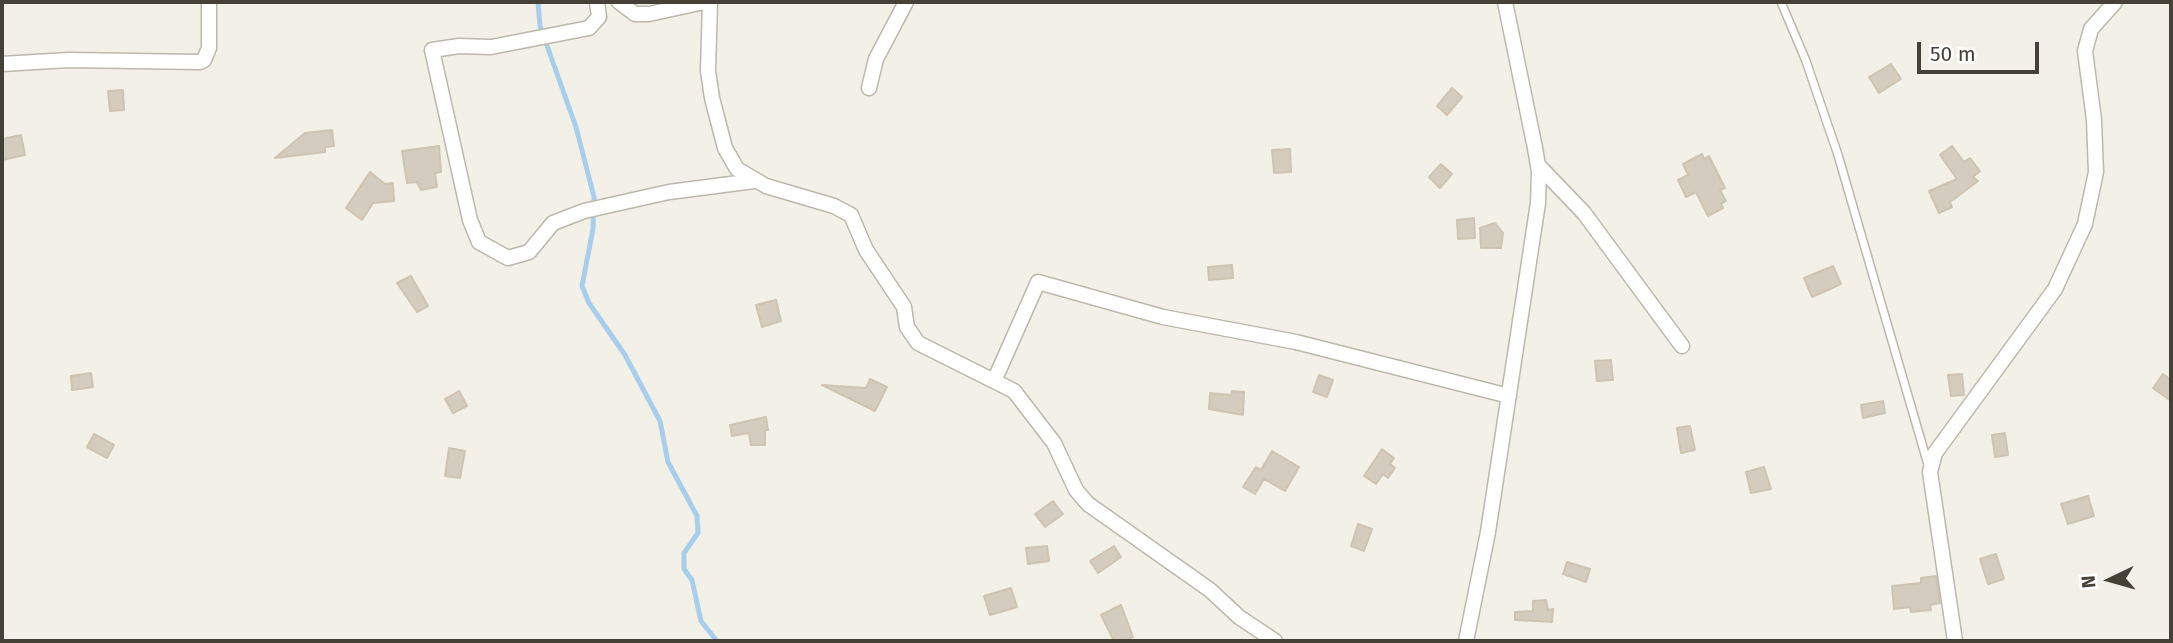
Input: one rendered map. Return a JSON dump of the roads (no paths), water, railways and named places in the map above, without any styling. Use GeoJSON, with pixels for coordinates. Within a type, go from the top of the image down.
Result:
{"type":"FeatureCollection","features":[{"type":"Feature","properties":{"kind":"street"},"geometry":{"type":"LineString","coordinates":[[2,64],[69,61],[200,62],[208,54],[209,48],[209,2]]}},
{"type":"Feature","properties":{"kind":"street"},"geometry":{"type":"LineString","coordinates":[[597,2],[598,18],[589,28],[491,47],[459,46],[432,50],[470,220],[479,242],[508,258],[529,251],[553,223],[584,211],[669,192],[754,181]]}},
{"type":"Feature","properties":{"kind":"street"},"geometry":{"type":"LineString","coordinates":[[619,2],[635,14],[649,14],[704,2]]}},
{"type":"Feature","properties":{"kind":"street"},"geometry":{"type":"LineString","coordinates":[[710,2],[708,71],[712,98],[727,155],[737,169],[754,181],[843,209],[851,215],[866,250],[904,307],[907,327],[918,343],[930,352],[995,379],[1014,391],[1049,436],[1076,490],[1088,504],[1210,590],[1239,617],[1275,641]]}},
{"type":"Feature","properties":{"kind":"street"},"geometry":{"type":"LineString","coordinates":[[869,89],[876,59],[906,2]]}},
{"type":"Feature","properties":{"kind":"street"},"geometry":{"type":"LineString","coordinates":[[1466,641],[1509,396],[1538,203],[1538,165],[1504,2]]}},
{"type":"Feature","properties":{"kind":"street"},"geometry":{"type":"LineString","coordinates":[[1955,641],[1930,472],[1936,453],[2055,289],[2085,224],[2096,172],[2094,120],[2085,51],[2091,29],[2115,2]]}},
{"type":"Feature","properties":{"kind":"street"},"geometry":{"type":"LineString","coordinates":[[1538,165],[1584,213],[1682,346]]}},
{"type":"Feature","properties":{"kind":"street"},"geometry":{"type":"LineString","coordinates":[[995,379],[1038,282],[1163,317],[1296,342],[1509,396]]}},
{"type":"Feature","properties":{"kind":"lane"},"geometry":{"type":"LineString","coordinates":[[1781,2],[1806,61],[1838,155],[1930,472]]}},
{"type":"Feature","properties":{"kind":"waterway"},"geometry":{"type":"LineString","coordinates":[[538,2],[540,26],[576,127],[594,197],[593,229],[582,286],[589,303],[625,355],[660,421],[668,462],[697,516],[698,533],[684,553],[684,569],[692,580],[701,621],[717,641]]}}]}
